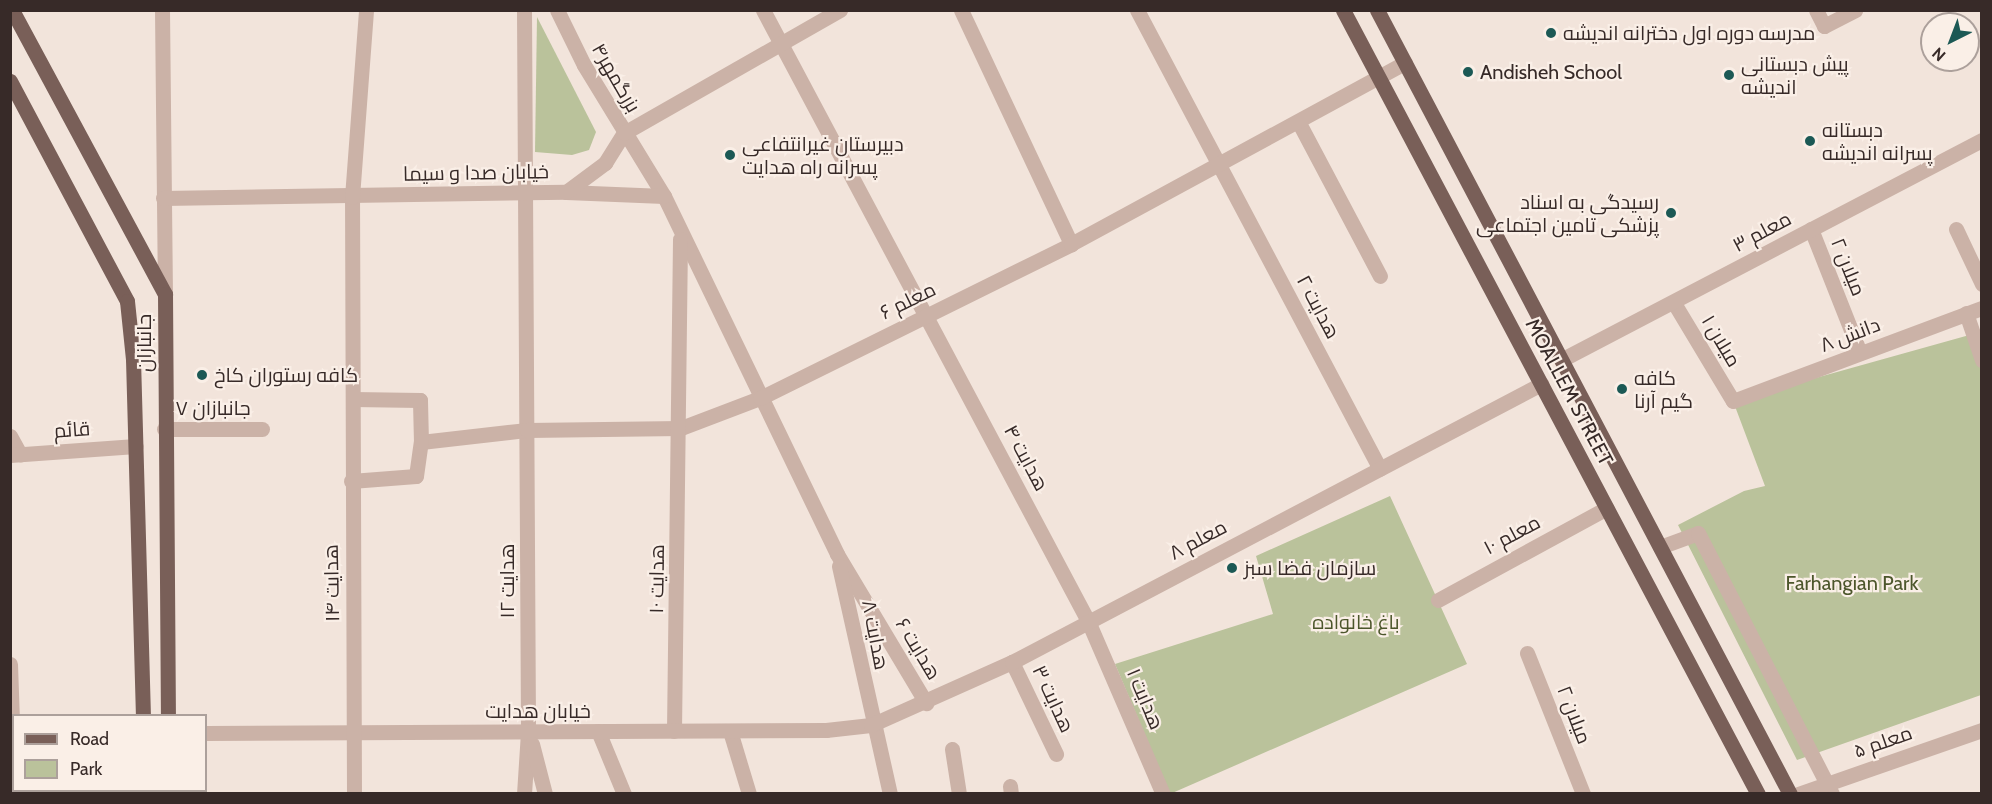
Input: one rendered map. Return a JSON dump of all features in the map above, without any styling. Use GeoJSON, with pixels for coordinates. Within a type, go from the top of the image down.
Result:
{"type":"FeatureCollection","features":[{"type":"Feature","properties":{"kind":"main road","name":"جانبازان"},"geometry":{"type":"LineString","coordinates":[[12,10],[165,294],[164,429],[168,714]]}},
{"type":"Feature","properties":{"kind":"main road","name":"MOALLEM STREET"},"geometry":{"type":"LineString","coordinates":[[1343,10],[1758,794]]}},
{"type":"Feature","properties":{"kind":"main road","name":"MOALLEM STREET"},"geometry":{"type":"LineString","coordinates":[[1377,10],[1790,794]]}},
{"type":"Feature","properties":{"kind":"main road","name":"جانبازان"},"geometry":{"type":"LineString","coordinates":[[10,81],[127,301],[136,446],[143,714]]}},
{"type":"Feature","properties":{"kind":"street"},"geometry":{"type":"LineString","coordinates":[[162,10],[165,294]]}},
{"type":"Feature","properties":{"kind":"street","name":"هدایت ۱۴"},"geometry":{"type":"LineString","coordinates":[[354,794],[351,481],[352,197],[366,10]]}},
{"type":"Feature","properties":{"kind":"street","name":"هدایت ۱۲"},"geometry":{"type":"LineString","coordinates":[[524,10],[521,193],[526,430],[528,732]]}},
{"type":"Feature","properties":{"kind":"street","name":"بزرگمهر۴"},"geometry":{"type":"LineString","coordinates":[[557,10],[624,133],[664,196],[680,234],[837,554]]}},
{"type":"Feature","properties":{"kind":"street","name":"هدایت ۴"},"geometry":{"type":"LineString","coordinates":[[763,10],[1088,621]]}},
{"type":"Feature","properties":{"kind":"street","name":"خیابان صدا و سیما"},"geometry":{"type":"LineString","coordinates":[[163,198],[352,197],[566,192],[605,163],[624,133],[840,10]]}},
{"type":"Feature","properties":{"kind":"street"},"geometry":{"type":"LineString","coordinates":[[961,10],[1071,244]]}},
{"type":"Feature","properties":{"kind":"street","name":"هدایت ۲"},"geometry":{"type":"LineString","coordinates":[[1137,10],[1380,469]]}},
{"type":"Feature","properties":{"kind":"street"},"geometry":{"type":"LineString","coordinates":[[1816,10],[1824,26],[1855,10]]}},
{"type":"Feature","properties":{"kind":"street","name":"معلم ۶"},"geometry":{"type":"LineString","coordinates":[[421,442],[526,430],[681,428],[760,398],[1071,244],[1380,80],[1405,63]]}},
{"type":"Feature","properties":{"kind":"street"},"geometry":{"type":"LineString","coordinates":[[1299,123],[1380,276]]}},
{"type":"Feature","properties":{"kind":"street","name":"معلم ۳"},"geometry":{"type":"LineString","coordinates":[[1561,360],[1674,303],[1982,140]]}},
{"type":"Feature","properties":{"kind":"street"},"geometry":{"type":"LineString","coordinates":[[566,192],[664,196]]}},
{"type":"Feature","properties":{"kind":"street","name":"میلان ۲"},"geometry":{"type":"LineString","coordinates":[[1811,229],[1860,353]]}},
{"type":"Feature","properties":{"kind":"street"},"geometry":{"type":"LineString","coordinates":[[1956,229],[1982,284]]}},
{"type":"Feature","properties":{"kind":"street","name":"هدایت ۱۰"},"geometry":{"type":"LineString","coordinates":[[674,731],[681,428],[680,234]]}},
{"type":"Feature","properties":{"kind":"street","name":"میلان ۱"},"geometry":{"type":"LineString","coordinates":[[1674,303],[1733,401]]}},
{"type":"Feature","properties":{"kind":"street","name":"دانش ۸"},"geometry":{"type":"LineString","coordinates":[[1733,401],[1982,308]]}},
{"type":"Feature","properties":{"kind":"street"},"geometry":{"type":"LineString","coordinates":[[1966,313],[1982,360]]}},
{"type":"Feature","properties":{"kind":"street","name":"معلم ۸"},"geometry":{"type":"LineString","coordinates":[[871,725],[926,703],[1012,662],[1541,384]]}},
{"type":"Feature","properties":{"kind":"street"},"geometry":{"type":"LineString","coordinates":[[351,481],[416,476],[421,442],[420,400],[352,399]]}},
{"type":"Feature","properties":{"kind":"street","name":"جانبازان ۷"},"geometry":{"type":"LineString","coordinates":[[164,429],[262,429]]}},
{"type":"Feature","properties":{"kind":"street"},"geometry":{"type":"LineString","coordinates":[[10,436],[15,454]]}},
{"type":"Feature","properties":{"kind":"street","name":"قائم"},"geometry":{"type":"LineString","coordinates":[[15,454],[136,446]]}},
{"type":"Feature","properties":{"kind":"street","name":"معلم ۱۰"},"geometry":{"type":"LineString","coordinates":[[1438,600],[1607,508]]}},
{"type":"Feature","properties":{"kind":"street"},"geometry":{"type":"LineString","coordinates":[[1660,547],[1698,532],[1829,789]]}},
{"type":"Feature","properties":{"kind":"street","name":"هدایت ۶"},"geometry":{"type":"LineString","coordinates":[[837,554],[926,703]]}},
{"type":"Feature","properties":{"kind":"street","name":"هدایت ۸"},"geometry":{"type":"LineString","coordinates":[[837,554],[871,725],[890,794]]}},
{"type":"Feature","properties":{"kind":"street","name":"هدایت ۱"},"geometry":{"type":"LineString","coordinates":[[1088,621],[1163,794]]}},
{"type":"Feature","properties":{"kind":"street","name":"میلان ۲"},"geometry":{"type":"LineString","coordinates":[[1527,653],[1582,794]]}},
{"type":"Feature","properties":{"kind":"street","name":"هدایت ۳"},"geometry":{"type":"LineString","coordinates":[[1012,662],[1056,754]]}},
{"type":"Feature","properties":{"kind":"street"},"geometry":{"type":"LineString","coordinates":[[10,664],[12,721]]}},
{"type":"Feature","properties":{"kind":"street","name":"خیابان هدایت"},"geometry":{"type":"LineString","coordinates":[[207,733],[730,731],[871,725]]}},
{"type":"Feature","properties":{"kind":"street","name":"معلم ۵"},"geometry":{"type":"LineString","coordinates":[[1798,794],[1829,789],[1982,730]]}},
{"type":"Feature","properties":{"kind":"street"},"geometry":{"type":"LineString","coordinates":[[598,731],[624,794]]}},
{"type":"Feature","properties":{"kind":"street"},"geometry":{"type":"LineString","coordinates":[[730,731],[749,794]]}},
{"type":"Feature","properties":{"kind":"street"},"geometry":{"type":"LineString","coordinates":[[524,794],[528,732]]}},
{"type":"Feature","properties":{"kind":"street"},"geometry":{"type":"LineString","coordinates":[[528,732],[545,794]]}},
{"type":"Feature","properties":{"kind":"street"},"geometry":{"type":"LineString","coordinates":[[952,749],[959,794]]}},
{"type":"Feature","properties":{"kind":"green space"},"geometry":{"type":"Polygon","coordinates":[[[537,17],[596,132],[589,150],[572,155],[535,152],[537,17]]]}},
{"type":"Feature","properties":{"kind":"green space","name":"Farhangian Park"},"geometry":{"type":"Polygon","coordinates":[[[1973,334],[1982,360],[1981,695],[1797,760],[1678,525],[1744,491],[1765,486],[1733,401],[1973,334]]]}},
{"type":"Feature","properties":{"kind":"green space","name":"باغ خانواده"},"geometry":{"type":"Polygon","coordinates":[[[1390,496],[1467,664],[1170,794],[1115,664],[1273,614],[1256,556],[1390,496]]]}},
{"type":"Feature","properties":{"kind":"place","name":"مدرسه دوره اول دخترانه اندیشه"},"geometry":{"type":"Point","coordinates":[1551,33]}},
{"type":"Feature","properties":{"kind":"place","name":"Andisheh School"},"geometry":{"type":"Point","coordinates":[1468,72]}},
{"type":"Feature","properties":{"kind":"place","name":"پیش دبستانی اندیشه"},"geometry":{"type":"Point","coordinates":[1729,75]}},
{"type":"Feature","properties":{"kind":"place","name":"دبستانه پسرانه اندیشه"},"geometry":{"type":"Point","coordinates":[1810,141]}},
{"type":"Feature","properties":{"kind":"place","name":"دبیرستان غیرانتفاعی پسرانه راه هدایت"},"geometry":{"type":"Point","coordinates":[730,155]}},
{"type":"Feature","properties":{"kind":"place","name":"رسیدگی به اسناد پزشکی تامین اجتماعی"},"geometry":{"type":"Point","coordinates":[1671,213]}},
{"type":"Feature","properties":{"kind":"place","name":"کافه رستوران کاخ"},"geometry":{"type":"Point","coordinates":[202,375]}},
{"type":"Feature","properties":{"kind":"place","name":"کافه گیم آرنا"},"geometry":{"type":"Point","coordinates":[1622,389]}},
{"type":"Feature","properties":{"kind":"place","name":"سازمان فضا سبز"},"geometry":{"type":"Point","coordinates":[1232,568]}}]}
